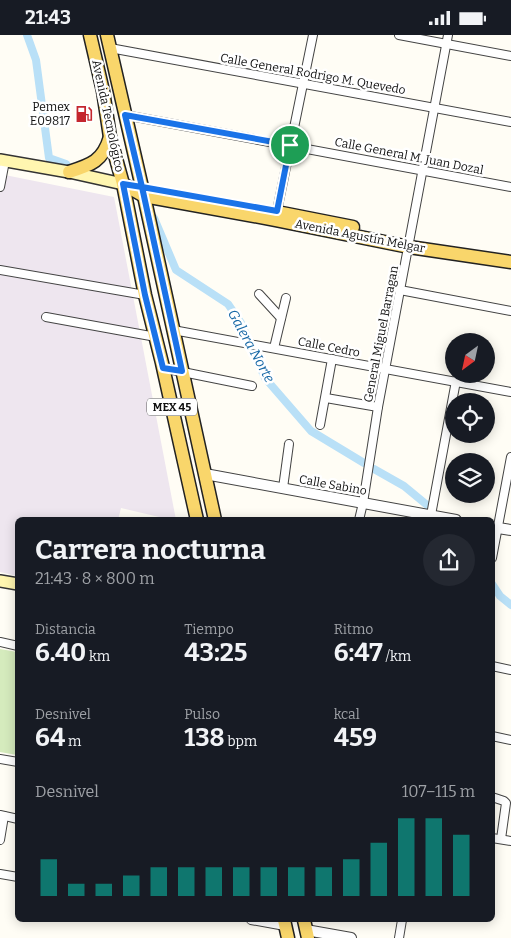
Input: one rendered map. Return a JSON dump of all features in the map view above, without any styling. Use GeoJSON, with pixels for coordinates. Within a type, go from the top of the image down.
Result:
{"type":"FeatureCollection","features":[{"type":"Feature","properties":{"kind":"main road","name":"Avenida Tecnológico"},"geometry":{"type":"LineString","coordinates":[[90,35],[103,91],[110,137],[123,184],[145,295],[196,517]]}},
{"type":"Feature","properties":{"kind":"main road","name":"Avenida Tecnológico"},"geometry":{"type":"LineString","coordinates":[[107,35],[214,517]]}},
{"type":"Feature","properties":{"kind":"main road"},"geometry":{"type":"LineString","coordinates":[[69,172],[96,161],[107,147],[110,137]]}},
{"type":"Feature","properties":{"kind":"main road","name":"Avenida Agustín Melgar"},"geometry":{"type":"LineString","coordinates":[[3,160],[123,184],[162,199],[410,242],[511,262]]}},
{"type":"Feature","properties":{"kind":"main road","name":"Avenida Agustín Melgar"},"geometry":{"type":"LineString","coordinates":[[143,191],[277,211],[410,242],[511,253]]}},
{"type":"Feature","properties":{"kind":"main road"},"geometry":{"type":"LineString","coordinates":[[148,215],[152,208],[162,199]]}},
{"type":"Feature","properties":{"kind":"main road"},"geometry":{"type":"LineString","coordinates":[[0,581],[15,584]]}},
{"type":"Feature","properties":{"kind":"street"},"geometry":{"type":"LineString","coordinates":[[277,211],[313,35]]}},
{"type":"Feature","properties":{"kind":"street"},"geometry":{"type":"LineString","coordinates":[[399,35],[511,56]]}},
{"type":"Feature","properties":{"kind":"street","name":"General Miguel Barragan"},"geometry":{"type":"LineString","coordinates":[[360,517],[364,503],[378,407],[448,35]]}},
{"type":"Feature","properties":{"kind":"street","name":"Calle General Rodrigo M. Quevedo"},"geometry":{"type":"LineString","coordinates":[[110,48],[511,122]]}},
{"type":"Feature","properties":{"kind":"street","name":"Calle General M. Juan Dozal"},"geometry":{"type":"LineString","coordinates":[[125,115],[511,187]]}},
{"type":"Feature","properties":{"kind":"street"},"geometry":{"type":"LineString","coordinates":[[0,187],[3,160]]}},
{"type":"Feature","properties":{"kind":"street"},"geometry":{"type":"LineString","coordinates":[[0,270],[145,295]]}},
{"type":"Feature","properties":{"kind":"street"},"geometry":{"type":"LineString","coordinates":[[400,290],[511,311]]}},
{"type":"Feature","properties":{"kind":"street"},"geometry":{"type":"LineString","coordinates":[[259,294],[281,318]]}},
{"type":"Feature","properties":{"kind":"street"},"geometry":{"type":"LineString","coordinates":[[274,348],[286,298]]}},
{"type":"Feature","properties":{"kind":"street"},"geometry":{"type":"LineString","coordinates":[[46,317],[156,337]]}},
{"type":"Feature","properties":{"kind":"street","name":"Calle Cedro"},"geometry":{"type":"LineString","coordinates":[[173,329],[445,379]]}},
{"type":"Feature","properties":{"kind":"street"},"geometry":{"type":"LineString","coordinates":[[320,425],[332,359]]}},
{"type":"Feature","properties":{"kind":"street"},"geometry":{"type":"LineString","coordinates":[[163,368],[252,386]]}},
{"type":"Feature","properties":{"kind":"street"},"geometry":{"type":"LineString","coordinates":[[431,515],[456,383]]}},
{"type":"Feature","properties":{"kind":"street","name":"Calle Cedro"},"geometry":{"type":"LineString","coordinates":[[467,383],[511,391]]}},
{"type":"Feature","properties":{"kind":"street"},"geometry":{"type":"LineString","coordinates":[[326,397],[378,407]]}},
{"type":"Feature","properties":{"kind":"street"},"geometry":{"type":"LineString","coordinates":[[282,488],[290,444]]}},
{"type":"Feature","properties":{"kind":"street"},"geometry":{"type":"LineString","coordinates":[[511,457],[495,527],[511,530]]}},
{"type":"Feature","properties":{"kind":"street","name":"Calle Sabino"},"geometry":{"type":"LineString","coordinates":[[205,474],[441,517]]}},
{"type":"Feature","properties":{"kind":"street"},"geometry":{"type":"LineString","coordinates":[[0,642],[15,645]]}},
{"type":"Feature","properties":{"kind":"street"},"geometry":{"type":"LineString","coordinates":[[495,667],[511,670]]}},
{"type":"Feature","properties":{"kind":"street"},"geometry":{"type":"LineString","coordinates":[[495,736],[511,740]]}},
{"type":"Feature","properties":{"kind":"street"},"geometry":{"type":"LineString","coordinates":[[0,759],[15,762]]}},
{"type":"Feature","properties":{"kind":"street"},"geometry":{"type":"LineString","coordinates":[[495,798],[506,803],[502,839]]}},
{"type":"Feature","properties":{"kind":"street"},"geometry":{"type":"LineString","coordinates":[[0,840],[2,816],[15,819]]}},
{"type":"Feature","properties":{"kind":"street"},"geometry":{"type":"LineString","coordinates":[[495,838],[511,841]]}},
{"type":"Feature","properties":{"kind":"street"},"geometry":{"type":"LineString","coordinates":[[0,874],[15,876]]}},
{"type":"Feature","properties":{"kind":"street"},"geometry":{"type":"LineString","coordinates":[[260,922],[286,928]]}},
{"type":"Feature","properties":{"kind":"street"},"geometry":{"type":"LineString","coordinates":[[399,938],[402,922]]}},
{"type":"Feature","properties":{"kind":"street"},"geometry":{"type":"LineString","coordinates":[[306,929],[351,938]]}},
{"type":"Feature","properties":{"kind":"shaded area"},"geometry":{"type":"Polygon","coordinates":[[[0,174],[114,197],[175,517],[159,517],[121,508],[119,517],[15,517],[15,576],[0,572],[0,174]]]}},
{"type":"Feature","properties":{"kind":"green space"},"geometry":{"type":"Polygon","coordinates":[[[0,649],[15,652],[15,755],[0,752],[0,649]]]}},
{"type":"Feature","properties":{"kind":"waterway","name":"Galera Norte"},"geometry":{"type":"LineString","coordinates":[[27,35],[36,60],[49,158],[66,164]]}},
{"type":"Feature","properties":{"kind":"waterway","name":"Galera Norte"},"geometry":{"type":"LineString","coordinates":[[154,218],[176,270],[228,304],[241,323],[265,378],[311,431],[364,463]]}},
{"type":"Feature","properties":{"kind":"waterway","name":"Galera Norte"},"geometry":{"type":"LineString","coordinates":[[374,469],[404,486],[427,505]]}},
{"type":"Feature","properties":{"kind":"waterway","name":"Galera Norte"},"geometry":{"type":"LineString","coordinates":[[495,588],[500,596],[511,605]]}},
{"type":"Feature","properties":{"kind":"place","name":"Pemex E09817"},"geometry":{"type":"Point","coordinates":[84,114]}},
{"type":"Feature","properties":{"kind":"route"},"geometry":{"type":"LineString","coordinates":[[290,145],[125,115],[142,187],[123,184],[145,295],[163,368],[182,371],[142,187],[277,211],[290,145]]}}]}
